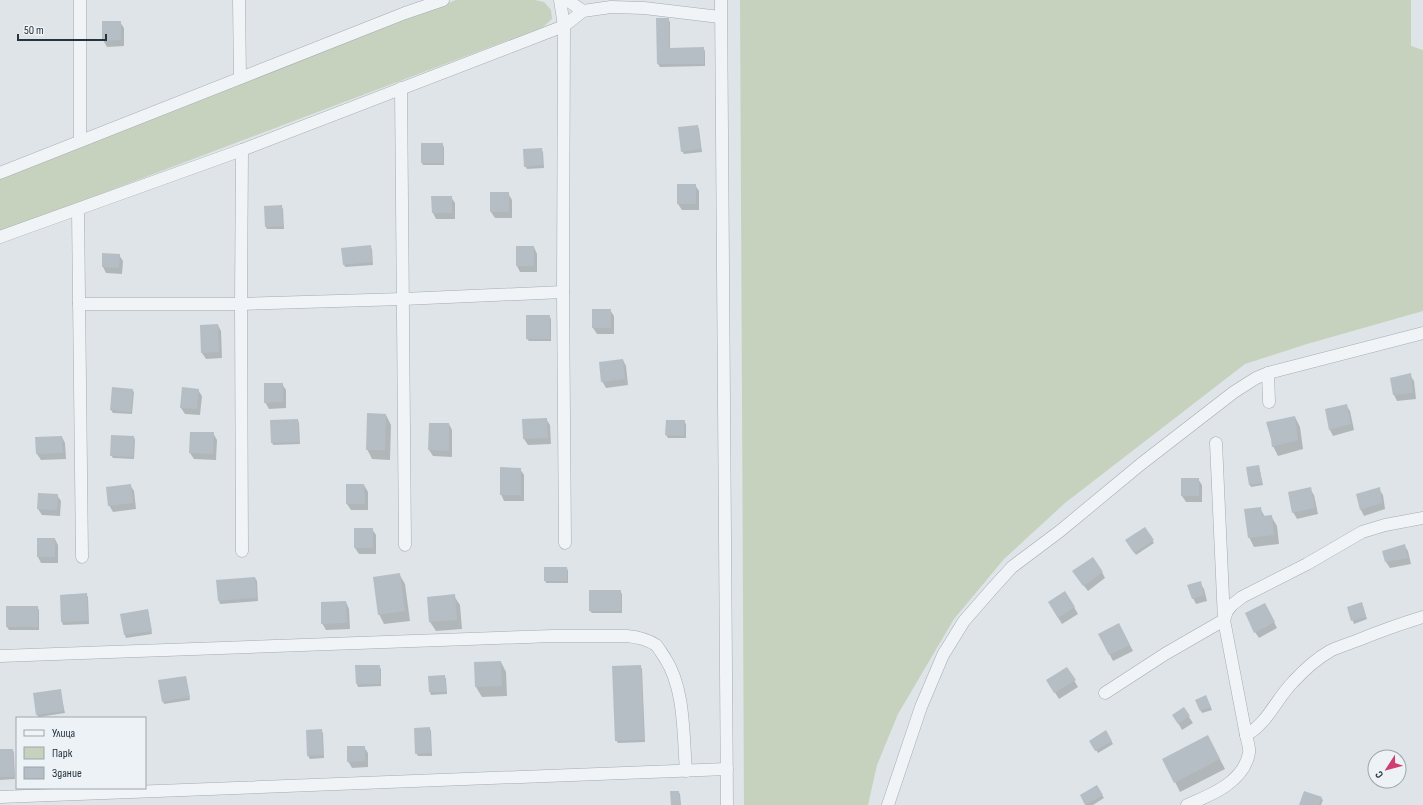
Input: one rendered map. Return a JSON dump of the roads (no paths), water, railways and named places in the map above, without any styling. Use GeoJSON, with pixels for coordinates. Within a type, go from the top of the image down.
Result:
{"type":"FeatureCollection","features":[{"type":"Feature","properties":{"kind":"street"},"geometry":{"type":"LineString","coordinates":[[80,0],[80,141]]}},
{"type":"Feature","properties":{"kind":"street"},"geometry":{"type":"LineString","coordinates":[[239,0],[240,78]]}},
{"type":"Feature","properties":{"kind":"street"},"geometry":{"type":"LineString","coordinates":[[405,0],[406,13]]}},
{"type":"Feature","properties":{"kind":"street"},"geometry":{"type":"LineString","coordinates":[[0,173],[406,13],[443,0]]}},
{"type":"Feature","properties":{"kind":"street"},"geometry":{"type":"LineString","coordinates":[[560,0],[564,26],[563,292],[565,543]]}},
{"type":"Feature","properties":{"kind":"street"},"geometry":{"type":"LineString","coordinates":[[567,0],[583,11]]}},
{"type":"Feature","properties":{"kind":"street"},"geometry":{"type":"LineString","coordinates":[[721,0],[727,805]]}},
{"type":"Feature","properties":{"kind":"street"},"geometry":{"type":"LineString","coordinates":[[0,237],[242,150],[564,26],[583,11],[611,7],[644,8],[720,17]]}},
{"type":"Feature","properties":{"kind":"street"},"geometry":{"type":"LineString","coordinates":[[401,88],[404,545]]}},
{"type":"Feature","properties":{"kind":"street"},"geometry":{"type":"LineString","coordinates":[[242,150],[242,551]]}},
{"type":"Feature","properties":{"kind":"street"},"geometry":{"type":"LineString","coordinates":[[78,210],[82,557]]}},
{"type":"Feature","properties":{"kind":"street"},"geometry":{"type":"LineString","coordinates":[[79,304],[241,304],[563,292]]}},
{"type":"Feature","properties":{"kind":"street"},"geometry":{"type":"LineString","coordinates":[[888,805],[921,707],[943,655],[964,621],[1012,568],[1234,392],[1256,378],[1268,373],[1423,333]]}},
{"type":"Feature","properties":{"kind":"street"},"geometry":{"type":"LineString","coordinates":[[1268,373],[1269,402]]}},
{"type":"Feature","properties":{"kind":"street"},"geometry":{"type":"LineString","coordinates":[[1187,805],[1225,787],[1242,771],[1249,752],[1224,620],[1216,443]]}},
{"type":"Feature","properties":{"kind":"street"},"geometry":{"type":"LineString","coordinates":[[1105,693],[1165,654],[1224,620],[1230,608],[1242,597],[1307,564],[1362,532],[1423,518]]}},
{"type":"Feature","properties":{"kind":"street"},"geometry":{"type":"LineString","coordinates":[[1246,735],[1254,730],[1264,720],[1291,684],[1305,669],[1331,650],[1385,629],[1423,617]]}},
{"type":"Feature","properties":{"kind":"street"},"geometry":{"type":"LineString","coordinates":[[0,656],[553,636],[636,637],[656,646],[670,666],[677,681],[686,771]]}},
{"type":"Feature","properties":{"kind":"street"},"geometry":{"type":"LineString","coordinates":[[0,797],[727,769]]}}]}
